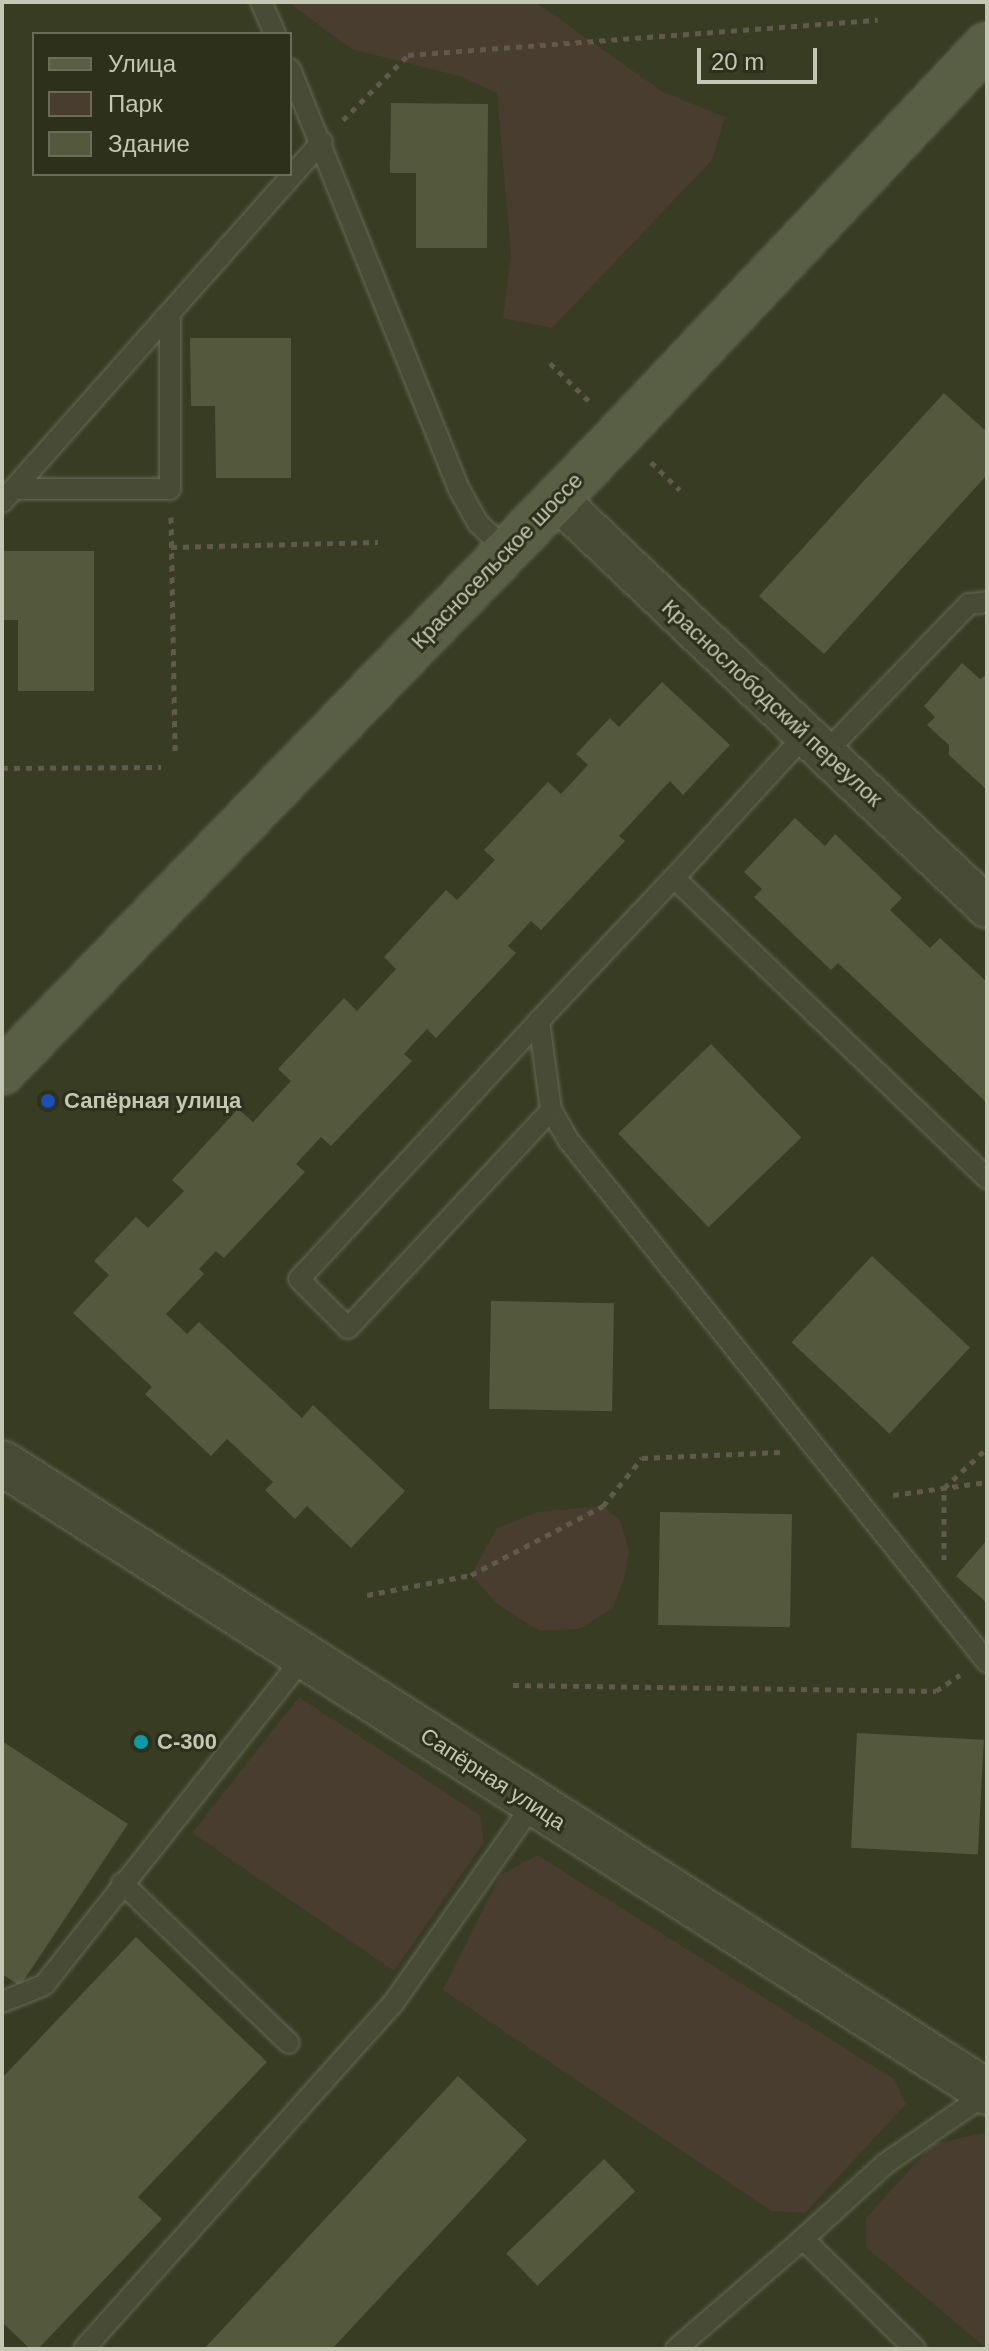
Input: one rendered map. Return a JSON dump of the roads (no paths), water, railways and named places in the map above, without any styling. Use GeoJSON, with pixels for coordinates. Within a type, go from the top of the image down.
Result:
{"type":"FeatureCollection","features":[{"type":"Feature","properties":{"kind":"main road","name":"Красносельское шоссе"},"geometry":{"type":"LineString","coordinates":[[2,1072],[557,499],[987,45]]}},
{"type":"Feature","properties":{"kind":"street","name":"Краснослободский переулок"},"geometry":{"type":"LineString","coordinates":[[557,499],[987,907]]}},
{"type":"Feature","properties":{"kind":"street","name":"Сапёрная улица"},"geometry":{"type":"LineString","coordinates":[[2,1463],[306,1654],[532,1806],[987,2092]]}},
{"type":"Feature","properties":{"kind":"lane"},"geometry":{"type":"LineString","coordinates":[[261,2],[274,32]]}},
{"type":"Feature","properties":{"kind":"lane"},"geometry":{"type":"LineString","coordinates":[[292,74],[322,141],[459,489],[478,523],[507,551]]}},
{"type":"Feature","properties":{"kind":"lane"},"geometry":{"type":"LineString","coordinates":[[292,175],[322,141]]}},
{"type":"Feature","properties":{"kind":"lane"},"geometry":{"type":"LineString","coordinates":[[8,496],[291,176]]}},
{"type":"Feature","properties":{"kind":"lane"},"geometry":{"type":"LineString","coordinates":[[8,496],[170,489],[170,313]]}},
{"type":"Feature","properties":{"kind":"lane"},"geometry":{"type":"LineString","coordinates":[[551,1110],[348,1328],[299,1279],[674,878],[816,742],[969,604],[987,602]]}},
{"type":"Feature","properties":{"kind":"lane"},"geometry":{"type":"LineString","coordinates":[[674,878],[987,1178]]}},
{"type":"Feature","properties":{"kind":"lane"},"geometry":{"type":"LineString","coordinates":[[539,1021],[551,1110],[569,1141],[987,1662]]}},
{"type":"Feature","properties":{"kind":"lane"},"geometry":{"type":"LineString","coordinates":[[2,2002],[44,1985],[306,1654]]}},
{"type":"Feature","properties":{"kind":"lane"},"geometry":{"type":"LineString","coordinates":[[84,2349],[392,2005],[532,1806]]}},
{"type":"Feature","properties":{"kind":"lane"},"geometry":{"type":"LineString","coordinates":[[122,1883],[289,2043]]}},
{"type":"Feature","properties":{"kind":"lane"},"geometry":{"type":"LineString","coordinates":[[676,2349],[885,2164],[987,2092]]}},
{"type":"Feature","properties":{"kind":"lane"},"geometry":{"type":"LineString","coordinates":[[803,2239],[915,2349]]}},
{"type":"Feature","properties":{"kind":"place","name":"Сапёрная улица"},"geometry":{"type":"Point","coordinates":[48,1101]}},
{"type":"Feature","properties":{"kind":"place","name":"С-300"},"geometry":{"type":"Point","coordinates":[141,1742]}}]}
